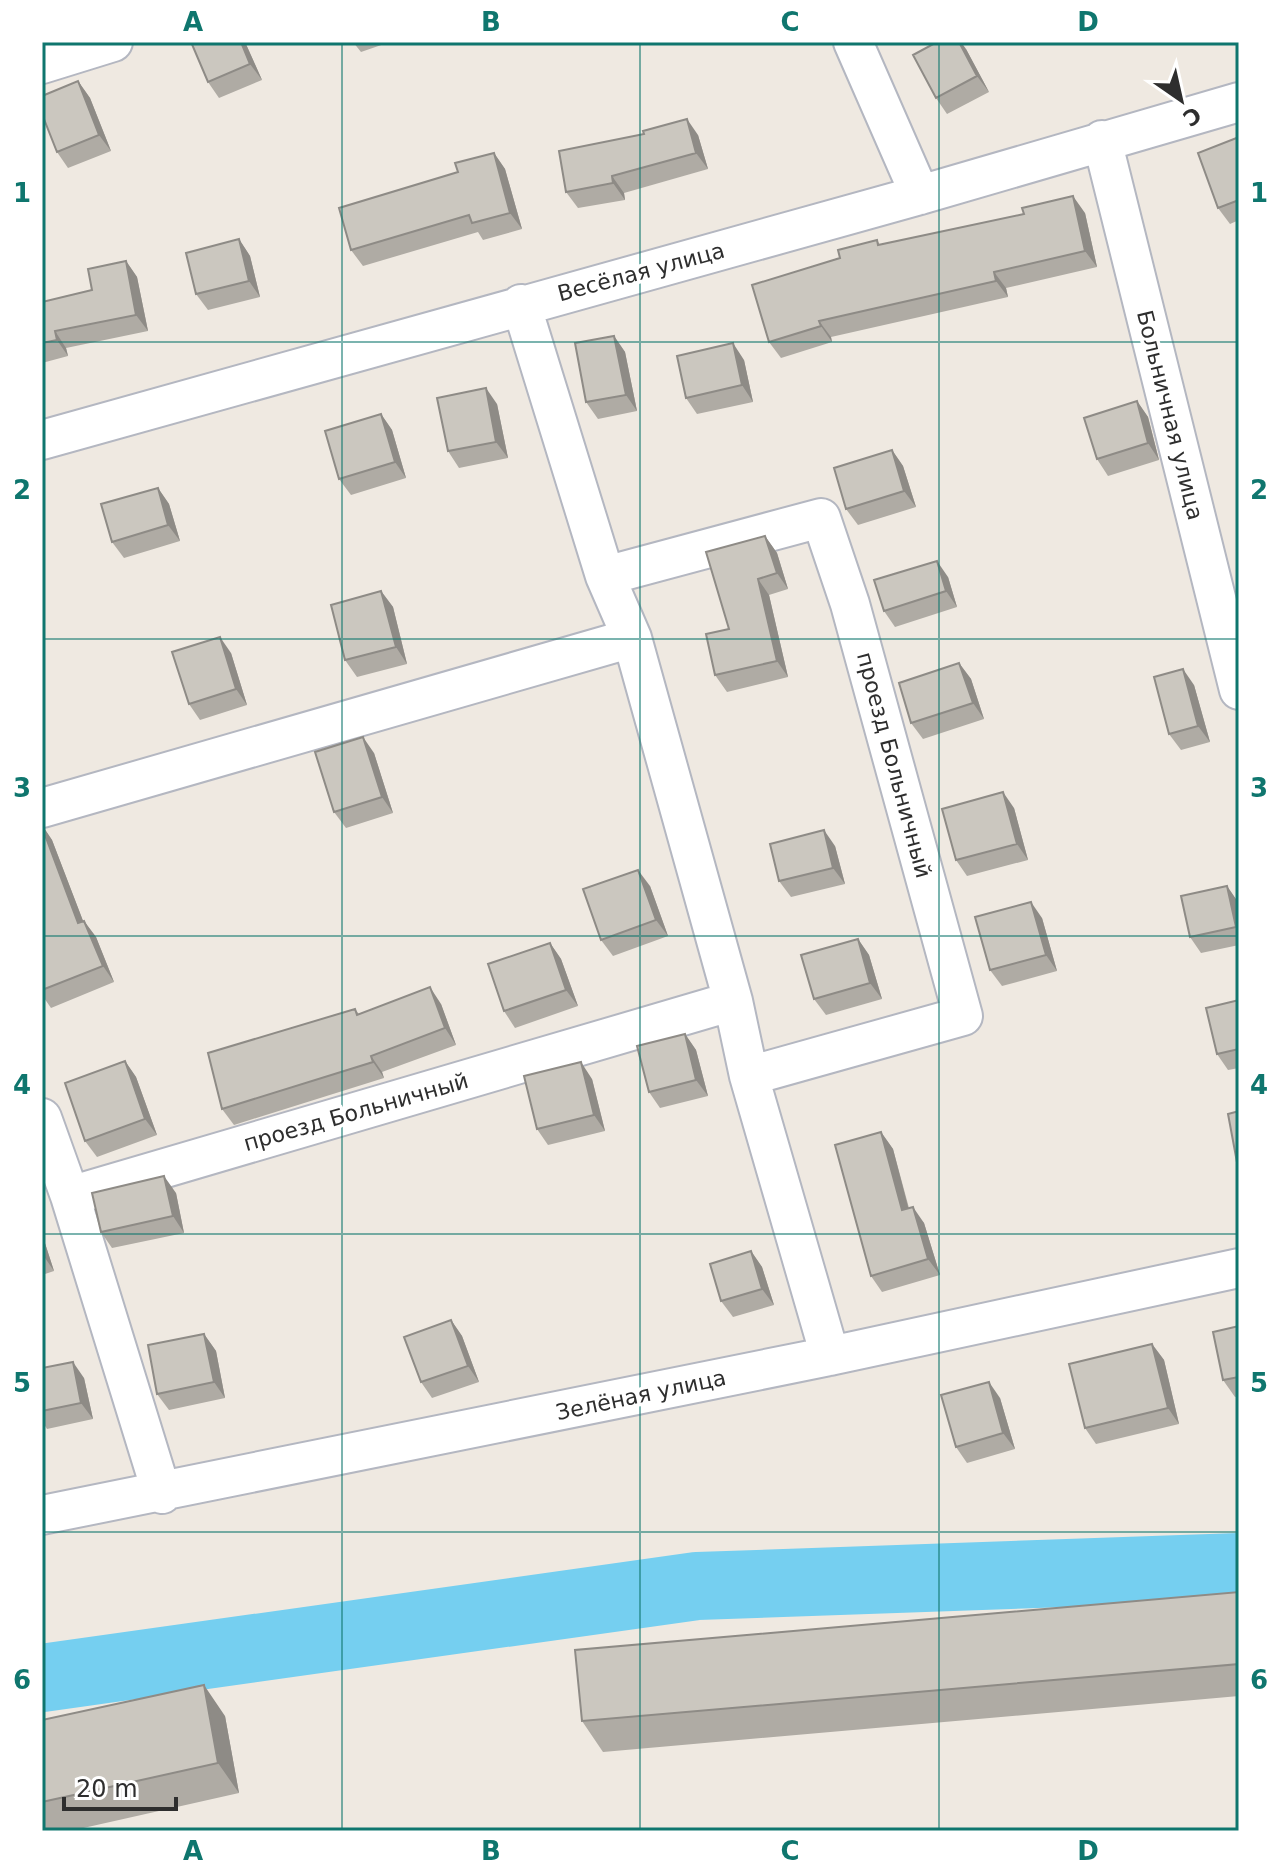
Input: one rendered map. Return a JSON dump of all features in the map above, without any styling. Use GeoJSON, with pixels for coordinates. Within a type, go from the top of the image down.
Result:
{"type":"FeatureCollection","features":[{"type":"Feature","properties":{"kind":"street"},"geometry":{"type":"LineString","coordinates":[[42,64],[113,42]]}},
{"type":"Feature","properties":{"kind":"street"},"geometry":{"type":"LineString","coordinates":[[853,42],[920,195]]}},
{"type":"Feature","properties":{"kind":"street","name":"Весёлая улица"},"geometry":{"type":"LineString","coordinates":[[42,440],[920,195],[1239,102]]}},
{"type":"Feature","properties":{"kind":"street","name":"Больничная улица"},"geometry":{"type":"LineString","coordinates":[[1102,140],[1239,690]]}},
{"type":"Feature","properties":{"kind":"street"},"geometry":{"type":"LineString","coordinates":[[521,304],[605,576],[632,638],[733,1001],[749,1076],[830,1356]]}},
{"type":"Feature","properties":{"kind":"street","name":"проезд Больничный"},"geometry":{"type":"LineString","coordinates":[[605,576],[821,518],[850,604],[963,1016],[749,1076]]}},
{"type":"Feature","properties":{"kind":"street"},"geometry":{"type":"LineString","coordinates":[[42,808],[632,638]]}},
{"type":"Feature","properties":{"kind":"street","name":"проезд Больничный"},"geometry":{"type":"LineString","coordinates":[[70,1196],[733,1001]]}},
{"type":"Feature","properties":{"kind":"street"},"geometry":{"type":"LineString","coordinates":[[42,1118],[70,1196],[162,1494]]}},
{"type":"Feature","properties":{"kind":"street","name":"Зелёная улица"},"geometry":{"type":"LineString","coordinates":[[42,1515],[162,1494],[1239,1268]]}},
{"type":"Feature","properties":{"kind":"building"},"geometry":{"type":"Polygon","coordinates":[[[191,42],[241,42],[250,64],[208,82],[191,42]]]}},
{"type":"Feature","properties":{"kind":"building"},"geometry":{"type":"Polygon","coordinates":[[[937,42],[959,42],[977,76],[936,98],[913,55],[937,42]]]}},
{"type":"Feature","properties":{"kind":"building"},"geometry":{"type":"Polygon","coordinates":[[[78,81],[99,135],[57,152],[42,114],[42,96],[78,81]]]}},
{"type":"Feature","properties":{"kind":"building"},"geometry":{"type":"Polygon","coordinates":[[[687,119],[696,153],[612,176],[613,183],[566,192],[559,151],[644,134],[643,131],[687,119]]]}},
{"type":"Feature","properties":{"kind":"building"},"geometry":{"type":"Polygon","coordinates":[[[1239,137],[1239,200],[1218,208],[1198,153],[1239,137]]]}},
{"type":"Feature","properties":{"kind":"building"},"geometry":{"type":"Polygon","coordinates":[[[494,153],[510,213],[472,223],[469,215],[351,250],[339,208],[458,172],[455,163],[494,153]]]}},
{"type":"Feature","properties":{"kind":"building"},"geometry":{"type":"Polygon","coordinates":[[[1073,196],[1085,251],[994,272],[996,281],[819,321],[821,326],[769,342],[752,285],[840,258],[838,250],[877,240],[878,245],[1024,214],[1022,208],[1073,196]]]}},
{"type":"Feature","properties":{"kind":"building"},"geometry":{"type":"Polygon","coordinates":[[[239,239],[249,281],[196,294],[186,253],[239,239]]]}},
{"type":"Feature","properties":{"kind":"building"},"geometry":{"type":"Polygon","coordinates":[[[126,261],[136,315],[55,331],[57,340],[42,343],[42,302],[92,290],[88,269],[126,261]]]}},
{"type":"Feature","properties":{"kind":"building"},"geometry":{"type":"Polygon","coordinates":[[[614,336],[626,395],[586,402],[575,343],[614,336]]]}},
{"type":"Feature","properties":{"kind":"building"},"geometry":{"type":"Polygon","coordinates":[[[733,343],[742,385],[686,398],[677,356],[733,343]]]}},
{"type":"Feature","properties":{"kind":"building"},"geometry":{"type":"Polygon","coordinates":[[[486,388],[496,442],[448,451],[437,398],[486,388]]]}},
{"type":"Feature","properties":{"kind":"building"},"geometry":{"type":"Polygon","coordinates":[[[1137,401],[1148,443],[1097,459],[1084,418],[1137,401]]]}},
{"type":"Feature","properties":{"kind":"building"},"geometry":{"type":"Polygon","coordinates":[[[381,414],[395,462],[339,479],[325,431],[381,414]]]}},
{"type":"Feature","properties":{"kind":"building"},"geometry":{"type":"Polygon","coordinates":[[[892,450],[904,491],[846,509],[834,468],[892,450]]]}},
{"type":"Feature","properties":{"kind":"building"},"geometry":{"type":"Polygon","coordinates":[[[158,488],[168,525],[112,542],[101,504],[158,488]]]}},
{"type":"Feature","properties":{"kind":"building"},"geometry":{"type":"Polygon","coordinates":[[[765,536],[777,573],[758,579],[777,661],[715,675],[706,634],[729,629],[706,552],[765,536]]]}},
{"type":"Feature","properties":{"kind":"building"},"geometry":{"type":"Polygon","coordinates":[[[937,561],[946,591],[884,611],[874,580],[937,561]]]}},
{"type":"Feature","properties":{"kind":"building"},"geometry":{"type":"Polygon","coordinates":[[[381,591],[396,647],[345,660],[331,605],[381,591]]]}},
{"type":"Feature","properties":{"kind":"building"},"geometry":{"type":"Polygon","coordinates":[[[220,637],[236,689],[189,704],[172,652],[220,637]]]}},
{"type":"Feature","properties":{"kind":"building"},"geometry":{"type":"Polygon","coordinates":[[[959,663],[973,703],[911,723],[899,683],[959,663]]]}},
{"type":"Feature","properties":{"kind":"building"},"geometry":{"type":"Polygon","coordinates":[[[1183,669],[1198,726],[1169,734],[1154,677],[1183,669]]]}},
{"type":"Feature","properties":{"kind":"building"},"geometry":{"type":"Polygon","coordinates":[[[363,737],[382,797],[334,812],[315,752],[363,737]]]}},
{"type":"Feature","properties":{"kind":"building"},"geometry":{"type":"Polygon","coordinates":[[[1003,792],[1017,844],[956,860],[942,809],[1003,792]]]}},
{"type":"Feature","properties":{"kind":"building"},"geometry":{"type":"Polygon","coordinates":[[[42,827],[78,923],[84,921],[103,966],[42,990],[42,827]]]}},
{"type":"Feature","properties":{"kind":"building"},"geometry":{"type":"Polygon","coordinates":[[[824,830],[833,868],[779,881],[770,844],[824,830]]]}},
{"type":"Feature","properties":{"kind":"building"},"geometry":{"type":"Polygon","coordinates":[[[638,870],[656,920],[601,940],[583,889],[638,870]]]}},
{"type":"Feature","properties":{"kind":"building"},"geometry":{"type":"Polygon","coordinates":[[[1227,886],[1236,927],[1190,937],[1181,896],[1227,886]]]}},
{"type":"Feature","properties":{"kind":"building"},"geometry":{"type":"Polygon","coordinates":[[[1031,902],[1046,955],[990,970],[975,917],[1031,902]]]}},
{"type":"Feature","properties":{"kind":"building"},"geometry":{"type":"Polygon","coordinates":[[[858,939],[870,983],[814,999],[801,955],[858,939]]]}},
{"type":"Feature","properties":{"kind":"building"},"geometry":{"type":"Polygon","coordinates":[[[550,943],[566,990],[504,1011],[488,964],[550,943]]]}},
{"type":"Feature","properties":{"kind":"building"},"geometry":{"type":"Polygon","coordinates":[[[430,987],[445,1028],[371,1056],[373,1062],[222,1109],[208,1053],[355,1009],[357,1015],[430,987]]]}},
{"type":"Feature","properties":{"kind":"building"},"geometry":{"type":"Polygon","coordinates":[[[1239,1000],[1239,1049],[1217,1054],[1206,1008],[1239,1000]]]}},
{"type":"Feature","properties":{"kind":"building"},"geometry":{"type":"Polygon","coordinates":[[[685,1034],[696,1080],[649,1092],[637,1046],[685,1034]]]}},
{"type":"Feature","properties":{"kind":"building"},"geometry":{"type":"Polygon","coordinates":[[[125,1061],[145,1119],[85,1141],[65,1083],[125,1061]]]}},
{"type":"Feature","properties":{"kind":"building"},"geometry":{"type":"Polygon","coordinates":[[[581,1062],[594,1115],[537,1129],[524,1076],[581,1062]]]}},
{"type":"Feature","properties":{"kind":"building"},"geometry":{"type":"Polygon","coordinates":[[[1239,1111],[1239,1173],[1228,1114],[1239,1111]]]}},
{"type":"Feature","properties":{"kind":"building"},"geometry":{"type":"Polygon","coordinates":[[[881,1132],[902,1210],[913,1207],[928,1259],[871,1276],[835,1145],[881,1132]]]}},
{"type":"Feature","properties":{"kind":"building"},"geometry":{"type":"Polygon","coordinates":[[[164,1176],[173,1216],[101,1232],[92,1193],[164,1176]]]}},
{"type":"Feature","properties":{"kind":"building"},"geometry":{"type":"Polygon","coordinates":[[[751,1251],[762,1289],[721,1301],[710,1264],[751,1251]]]}},
{"type":"Feature","properties":{"kind":"building"},"geometry":{"type":"Polygon","coordinates":[[[451,1320],[468,1366],[421,1382],[404,1337],[451,1320]]]}},
{"type":"Feature","properties":{"kind":"building"},"geometry":{"type":"Polygon","coordinates":[[[1239,1326],[1239,1377],[1223,1380],[1213,1332],[1239,1326]]]}},
{"type":"Feature","properties":{"kind":"building"},"geometry":{"type":"Polygon","coordinates":[[[204,1334],[214,1382],[157,1394],[148,1345],[204,1334]]]}},
{"type":"Feature","properties":{"kind":"building"},"geometry":{"type":"Polygon","coordinates":[[[1152,1344],[1168,1408],[1085,1428],[1069,1364],[1152,1344]]]}},
{"type":"Feature","properties":{"kind":"building"},"geometry":{"type":"Polygon","coordinates":[[[73,1362],[81,1403],[42,1411],[42,1368],[73,1362]]]}},
{"type":"Feature","properties":{"kind":"building"},"geometry":{"type":"Polygon","coordinates":[[[989,1382],[1003,1433],[956,1447],[941,1395],[989,1382]]]}},
{"type":"Feature","properties":{"kind":"building"},"geometry":{"type":"Polygon","coordinates":[[[1239,1592],[1239,1664],[582,1721],[575,1650],[1239,1592]]]}},
{"type":"Feature","properties":{"kind":"building"},"geometry":{"type":"Polygon","coordinates":[[[204,1685],[218,1763],[42,1802],[42,1720],[204,1685]]]}},
{"type":"Feature","properties":{"kind":"waterway"},"geometry":{"type":"LineString","coordinates":[[42,1678],[697,1586],[1239,1567]]}}]}
